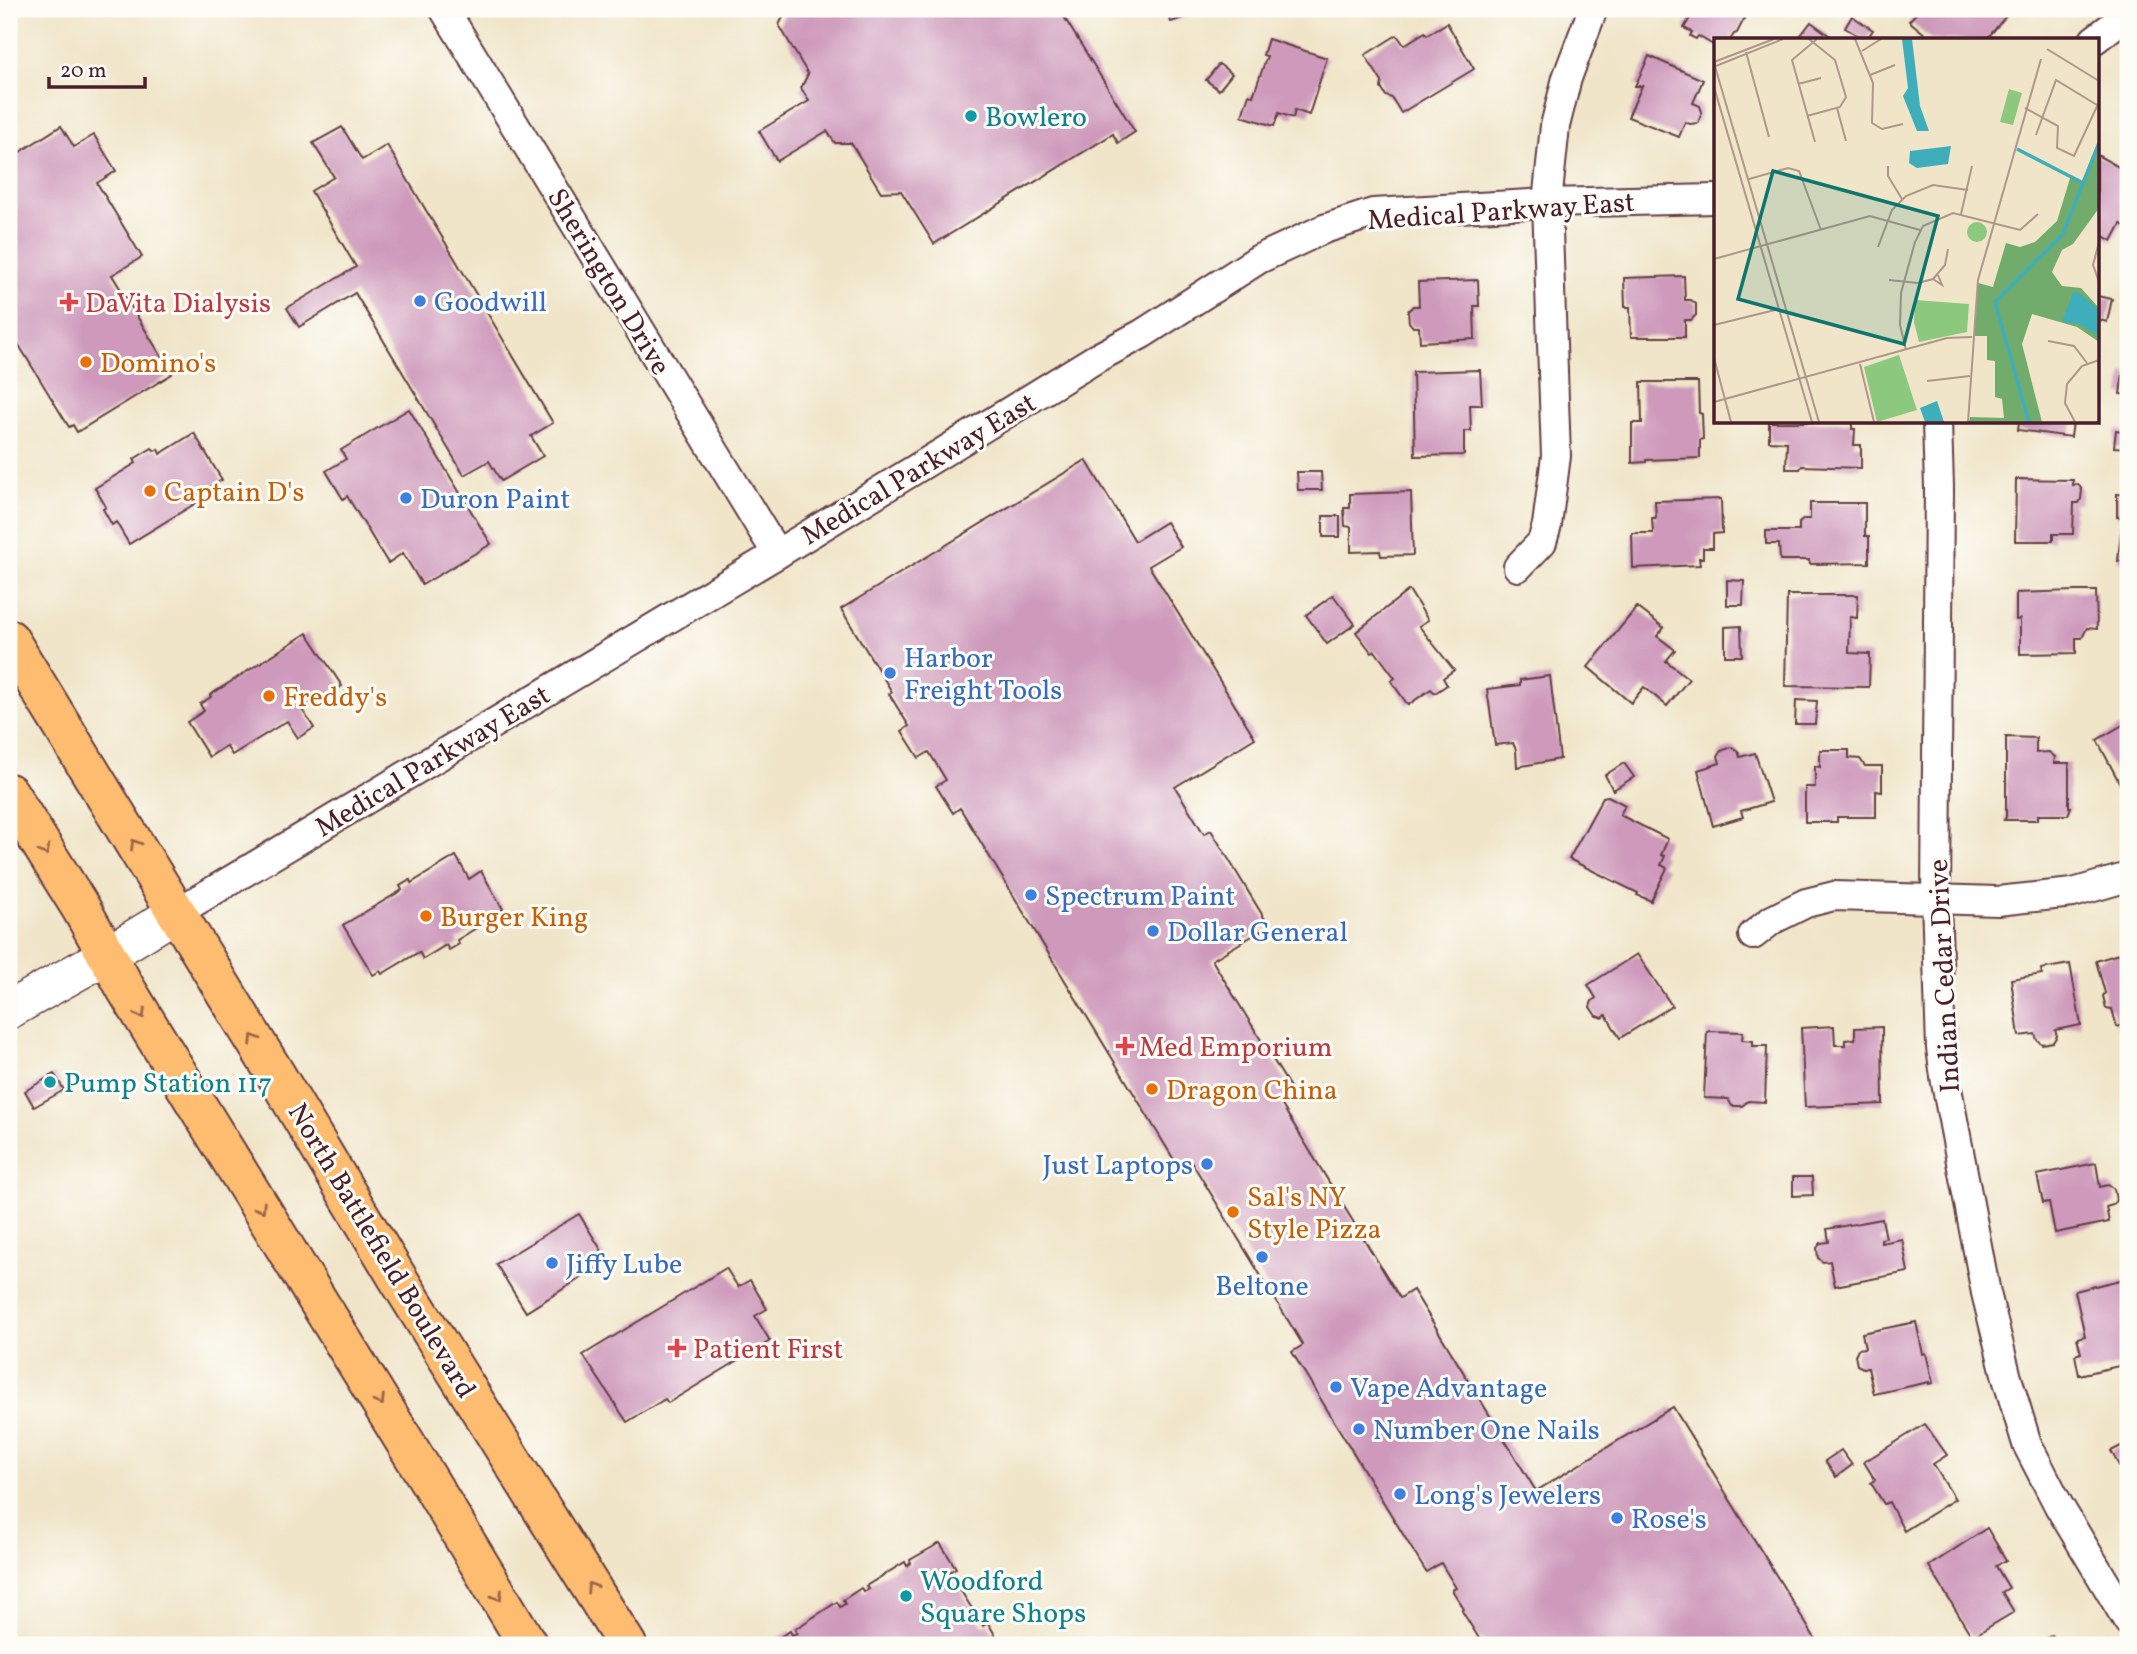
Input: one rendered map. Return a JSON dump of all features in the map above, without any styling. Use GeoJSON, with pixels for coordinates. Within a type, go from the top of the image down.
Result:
{"type":"FeatureCollection","features":[{"type":"Feature","properties":{"kind":"main road","name":"North Battlefield Boulevard"},"geometry":{"type":"LineString","coordinates":[[9,639],[404,1289],[627,1645]]}},
{"type":"Feature","properties":{"kind":"main road"},"geometry":{"type":"LineString","coordinates":[[9,793],[82,910],[518,1642]]}},
{"type":"Feature","properties":{"kind":"street","name":"Sherington Drive"},"geometry":{"type":"LineString","coordinates":[[443,9],[776,554]]}},
{"type":"Feature","properties":{"kind":"street"},"geometry":{"type":"LineString","coordinates":[[1518,567],[1542,541],[1547,525],[1556,456],[1547,203],[1555,126],[1567,78],[1594,9]]}},
{"type":"Feature","properties":{"kind":"street"},"geometry":{"type":"LineString","coordinates":[[2097,38],[2128,14]]}},
{"type":"Feature","properties":{"kind":"street","name":"Medical Parkway East"},"geometry":{"type":"LineString","coordinates":[[176,913],[776,554],[1095,359],[1142,334],[1259,259],[1324,229],[1373,213],[1547,203],[1714,199]]}},
{"type":"Feature","properties":{"kind":"street","name":"Indian Cedar Drive"},"geometry":{"type":"LineString","coordinates":[[1937,424],[1936,898],[1944,1072],[1976,1242],[2007,1378],[2027,1444],[2059,1506],[2128,1620]]}},
{"type":"Feature","properties":{"kind":"street"},"geometry":{"type":"LineString","coordinates":[[1753,935],[1772,920],[1806,903],[1834,896],[1997,901],[2073,893],[2128,877]]}},
{"type":"Feature","properties":{"kind":"street"},"geometry":{"type":"LineString","coordinates":[[9,1010],[176,913]]}},
{"type":"Feature","properties":{"kind":"building","name":"Bowlero"},"geometry":{"type":"Polygon","coordinates":[[[787,9],[1059,9],[1135,132],[1118,143],[1113,134],[934,244],[901,191],[881,192],[851,143],[835,143],[827,131],[777,161],[759,131],[809,101],[801,88],[808,74],[779,25],[787,9]]]}},
{"type":"Feature","properties":{"kind":"building"},"geometry":{"type":"Polygon","coordinates":[[[1166,9],[1208,9],[1171,22],[1166,9]]]}},
{"type":"Feature","properties":{"kind":"building"},"geometry":{"type":"Polygon","coordinates":[[[1749,9],[1737,33],[1731,38],[1714,38],[1714,45],[1698,36],[1696,39],[1690,36],[1692,32],[1684,28],[1693,13],[1689,11],[1749,9]]]}},
{"type":"Feature","properties":{"kind":"building"},"geometry":{"type":"Polygon","coordinates":[[[1920,9],[2011,10],[1988,38],[1930,38],[1909,21],[1920,9]]]}},
{"type":"Feature","properties":{"kind":"building"},"geometry":{"type":"Polygon","coordinates":[[[1852,16],[1873,30],[1867,38],[1862,38],[1845,28],[1852,16]]]}},
{"type":"Feature","properties":{"kind":"building"},"geometry":{"type":"Polygon","coordinates":[[[1811,22],[1830,36],[1805,38],[1801,35],[1811,22]]]}},
{"type":"Feature","properties":{"kind":"building"},"geometry":{"type":"Polygon","coordinates":[[[1447,23],[1474,69],[1401,113],[1392,98],[1386,96],[1381,88],[1382,82],[1365,55],[1397,35],[1404,45],[1447,23]]]}},
{"type":"Feature","properties":{"kind":"building"},"geometry":{"type":"Polygon","coordinates":[[[1268,39],[1327,58],[1309,115],[1295,110],[1293,118],[1279,113],[1274,126],[1242,116],[1249,94],[1253,96],[1267,56],[1263,55],[1268,39]]]}},
{"type":"Feature","properties":{"kind":"building"},"geometry":{"type":"Polygon","coordinates":[[[1649,56],[1703,80],[1693,103],[1700,106],[1702,112],[1698,123],[1685,122],[1679,137],[1628,117],[1642,86],[1635,86],[1649,56]]]}},
{"type":"Feature","properties":{"kind":"building"},"geometry":{"type":"Polygon","coordinates":[[[1219,64],[1232,74],[1219,90],[1206,80],[1219,64]]]}},
{"type":"Feature","properties":{"kind":"building","name":"DaVita Dialysis"},"geometry":{"type":"Polygon","coordinates":[[[61,126],[74,147],[94,135],[116,171],[97,183],[142,257],[112,275],[172,374],[77,432],[73,425],[69,427],[9,329],[9,159],[61,126]]]}},
{"type":"Feature","properties":{"kind":"building","name":"Goodwill"},"geometry":{"type":"Polygon","coordinates":[[[342,127],[362,160],[387,145],[553,423],[531,436],[543,456],[501,481],[489,461],[464,475],[355,293],[299,327],[287,308],[356,267],[311,191],[334,177],[313,143],[342,127]]]}},
{"type":"Feature","properties":{"kind":"building"},"geometry":{"type":"Polygon","coordinates":[[[2098,156],[2128,172],[2128,228],[2121,224],[2112,241],[2098,234],[2098,156]]]}},
{"type":"Feature","properties":{"kind":"building"},"geometry":{"type":"Polygon","coordinates":[[[1684,276],[1685,300],[1696,304],[1696,315],[1691,320],[1685,320],[1685,337],[1631,337],[1630,307],[1625,307],[1624,278],[1684,276]]]}},
{"type":"Feature","properties":{"kind":"building"},"geometry":{"type":"Polygon","coordinates":[[[1478,280],[1479,306],[1474,306],[1475,339],[1420,342],[1419,327],[1413,327],[1409,322],[1408,311],[1413,306],[1419,306],[1418,282],[1478,280]]]}},
{"type":"Feature","properties":{"kind":"building"},"geometry":{"type":"Polygon","coordinates":[[[2098,296],[2112,299],[2107,322],[2098,319],[2098,296]]]}},
{"type":"Feature","properties":{"kind":"building"},"geometry":{"type":"Polygon","coordinates":[[[1480,370],[1482,405],[1470,405],[1471,431],[1464,431],[1464,455],[1415,456],[1413,372],[1480,370]]]}},
{"type":"Feature","properties":{"kind":"building"},"geometry":{"type":"Polygon","coordinates":[[[2123,372],[2128,373],[2128,395],[2120,394],[2123,372]]]}},
{"type":"Feature","properties":{"kind":"building"},"geometry":{"type":"Polygon","coordinates":[[[1641,382],[1698,382],[1703,439],[1700,440],[1700,458],[1632,463],[1632,423],[1642,423],[1641,382]]]}},
{"type":"Feature","properties":{"kind":"building","name":"Duron Paint"},"geometry":{"type":"Polygon","coordinates":[[[409,409],[491,544],[422,585],[403,553],[388,563],[347,496],[343,499],[326,471],[346,459],[341,450],[409,409]]]}},
{"type":"Feature","properties":{"kind":"building"},"geometry":{"type":"Polygon","coordinates":[[[1769,424],[1852,424],[1852,429],[1855,429],[1854,445],[1861,445],[1861,468],[1802,466],[1800,469],[1786,469],[1787,442],[1769,441],[1769,424]]]}},
{"type":"Feature","properties":{"kind":"building"},"geometry":{"type":"Polygon","coordinates":[[[2019,424],[2073,424],[2071,437],[2018,430],[2019,424]]]}},
{"type":"Feature","properties":{"kind":"building"},"geometry":{"type":"Polygon","coordinates":[[[2116,430],[2128,432],[2128,448],[2114,447],[2116,430]]]}},
{"type":"Feature","properties":{"kind":"building","name":"Captain D's"},"geometry":{"type":"Polygon","coordinates":[[[194,433],[222,480],[198,494],[201,500],[129,544],[116,522],[112,525],[95,488],[136,463],[134,459],[152,448],[155,451],[158,449],[160,454],[194,433]]]}},
{"type":"Feature","properties":{"kind":"building"},"geometry":{"type":"Polygon","coordinates":[[[1086,460],[1135,541],[1166,522],[1181,547],[1149,566],[1255,738],[1175,787],[1204,834],[1211,830],[1269,926],[1212,960],[1294,1094],[1280,1102],[1400,1298],[1413,1290],[1536,1491],[1673,1407],[1819,1645],[1486,1645],[1480,1640],[1462,1611],[1464,1609],[1452,1590],[1456,1588],[1441,1563],[1426,1572],[1292,1352],[1303,1345],[1191,1161],[1179,1168],[960,808],[953,813],[936,786],[946,780],[929,752],[919,758],[902,731],[909,726],[889,694],[892,692],[841,609],[1086,460]]]}},
{"type":"Feature","properties":{"kind":"building"},"geometry":{"type":"Polygon","coordinates":[[[1297,472],[1321,472],[1322,490],[1298,490],[1297,472]]]}},
{"type":"Feature","properties":{"kind":"building"},"geometry":{"type":"Polygon","coordinates":[[[2016,479],[2073,480],[2073,485],[2078,484],[2082,490],[2079,503],[2074,503],[2073,534],[2053,534],[2053,541],[2015,541],[2016,479]]]}},
{"type":"Feature","properties":{"kind":"building"},"geometry":{"type":"Polygon","coordinates":[[[1411,492],[1413,555],[1381,556],[1380,551],[1351,552],[1351,527],[1345,526],[1344,508],[1350,508],[1350,494],[1411,492]]]}},
{"type":"Feature","properties":{"kind":"building"},"geometry":{"type":"Polygon","coordinates":[[[2117,494],[2128,495],[2128,517],[2117,517],[2117,494]]]}},
{"type":"Feature","properties":{"kind":"building"},"geometry":{"type":"Polygon","coordinates":[[[1721,499],[1722,533],[1713,534],[1713,548],[1703,548],[1703,558],[1699,558],[1700,565],[1633,568],[1632,533],[1653,533],[1655,501],[1721,499]]]}},
{"type":"Feature","properties":{"kind":"building"},"geometry":{"type":"Polygon","coordinates":[[[1810,503],[1865,503],[1865,536],[1869,536],[1869,563],[1810,564],[1809,560],[1780,560],[1779,544],[1766,544],[1766,531],[1799,531],[1799,523],[1810,519],[1810,503]]]}},
{"type":"Feature","properties":{"kind":"building"},"geometry":{"type":"Polygon","coordinates":[[[1323,516],[1340,516],[1340,537],[1323,537],[1323,516]]]}},
{"type":"Feature","properties":{"kind":"building"},"geometry":{"type":"Polygon","coordinates":[[[2122,523],[2128,523],[2128,561],[2118,561],[2122,523]]]}},
{"type":"Feature","properties":{"kind":"building"},"geometry":{"type":"Polygon","coordinates":[[[1727,580],[1744,581],[1743,605],[1727,605],[1727,580]]]}},
{"type":"Feature","properties":{"kind":"building"},"geometry":{"type":"Polygon","coordinates":[[[1409,590],[1428,620],[1419,626],[1454,670],[1443,678],[1447,685],[1435,693],[1431,689],[1408,705],[1391,681],[1395,678],[1375,651],[1372,653],[1356,632],[1409,590]]]}},
{"type":"Feature","properties":{"kind":"building"},"geometry":{"type":"Polygon","coordinates":[[[2096,591],[2097,629],[2087,628],[2082,638],[2076,638],[2076,653],[2020,654],[2020,619],[2016,620],[2016,593],[2096,591]]]}},
{"type":"Feature","properties":{"kind":"building"},"geometry":{"type":"Polygon","coordinates":[[[1333,595],[1355,624],[1327,644],[1306,615],[1333,595]]]}},
{"type":"Feature","properties":{"kind":"building"},"geometry":{"type":"Polygon","coordinates":[[[1787,595],[1858,595],[1857,618],[1850,617],[1849,653],[1870,654],[1869,687],[1785,686],[1787,595]]]}},
{"type":"Feature","properties":{"kind":"building"},"geometry":{"type":"Polygon","coordinates":[[[1637,607],[1664,628],[1657,636],[1675,650],[1666,661],[1689,679],[1667,706],[1644,687],[1631,703],[1588,667],[1637,607]]]}},
{"type":"Feature","properties":{"kind":"building"},"geometry":{"type":"Polygon","coordinates":[[[1741,626],[1742,656],[1725,656],[1725,627],[1741,626]]]}},
{"type":"Feature","properties":{"kind":"building","name":"Freddy's"},"geometry":{"type":"Polygon","coordinates":[[[307,633],[342,686],[303,711],[314,728],[298,738],[287,721],[232,755],[226,746],[209,757],[187,722],[204,711],[200,704],[307,633]]]}},
{"type":"Feature","properties":{"kind":"building"},"geometry":{"type":"Polygon","coordinates":[[[1550,676],[1560,759],[1517,767],[1513,743],[1495,745],[1487,689],[1520,685],[1520,680],[1550,676]]]}},
{"type":"Feature","properties":{"kind":"building"},"geometry":{"type":"Polygon","coordinates":[[[1796,700],[1817,701],[1815,724],[1795,724],[1796,700]]]}},
{"type":"Feature","properties":{"kind":"building"},"geometry":{"type":"Polygon","coordinates":[[[2128,722],[2128,799],[2097,740],[2128,722]]]}},
{"type":"Feature","properties":{"kind":"building"},"geometry":{"type":"Polygon","coordinates":[[[2006,737],[2036,738],[2036,753],[2049,752],[2055,757],[2054,763],[2069,763],[2071,807],[2068,815],[2038,815],[2038,820],[2004,820],[2006,737]]]}},
{"type":"Feature","properties":{"kind":"building"},"geometry":{"type":"Polygon","coordinates":[[[1732,747],[1738,751],[1740,757],[1755,753],[1771,802],[1741,811],[1743,817],[1713,826],[1698,770],[1720,763],[1718,756],[1721,751],[1732,747]]]}},
{"type":"Feature","properties":{"kind":"building"},"geometry":{"type":"Polygon","coordinates":[[[1820,750],[1849,750],[1849,758],[1860,759],[1865,766],[1882,766],[1882,792],[1876,791],[1876,817],[1837,817],[1837,822],[1805,822],[1805,787],[1815,787],[1815,766],[1820,767],[1820,750]]]}},
{"type":"Feature","properties":{"kind":"building"},"geometry":{"type":"Polygon","coordinates":[[[1624,763],[1634,777],[1613,790],[1605,775],[1624,763]]]}},
{"type":"Feature","properties":{"kind":"building"},"geometry":{"type":"Polygon","coordinates":[[[1608,796],[1625,805],[1620,815],[1668,839],[1661,855],[1665,856],[1661,865],[1667,868],[1651,901],[1569,859],[1603,797],[1608,796]]]}},
{"type":"Feature","properties":{"kind":"building","name":"Burger King"},"geometry":{"type":"Polygon","coordinates":[[[456,856],[469,879],[481,871],[503,909],[457,940],[459,944],[449,950],[446,945],[423,959],[419,952],[382,974],[380,971],[373,975],[343,925],[402,890],[400,886],[410,880],[411,883],[456,856]]]}},
{"type":"Feature","properties":{"kind":"building"},"geometry":{"type":"Polygon","coordinates":[[[2128,951],[2128,1024],[2117,1027],[2112,1009],[2106,1008],[2103,996],[2105,993],[2096,961],[2128,951]]]}},
{"type":"Feature","properties":{"kind":"building"},"geometry":{"type":"Polygon","coordinates":[[[1637,954],[1672,1006],[1620,1038],[1606,1015],[1603,1018],[1596,1016],[1590,1007],[1596,998],[1588,985],[1637,954]]]}},
{"type":"Feature","properties":{"kind":"building"},"geometry":{"type":"Polygon","coordinates":[[[2070,964],[2081,1025],[2055,1030],[2057,1036],[2053,1042],[2042,1044],[2035,1034],[2019,1036],[2011,979],[2042,974],[2041,969],[2070,964]]]}},
{"type":"Feature","properties":{"kind":"building"},"geometry":{"type":"Polygon","coordinates":[[[1834,1026],[1835,1045],[1845,1045],[1845,1040],[1855,1039],[1855,1028],[1882,1027],[1883,1104],[1805,1107],[1801,1028],[1834,1026]]]}},
{"type":"Feature","properties":{"kind":"building"},"geometry":{"type":"Polygon","coordinates":[[[1707,1031],[1743,1032],[1742,1040],[1753,1041],[1753,1046],[1767,1046],[1765,1102],[1748,1101],[1742,1106],[1732,1106],[1728,1099],[1704,1098],[1707,1031]]]}},
{"type":"Feature","properties":{"kind":"building","name":"Pump Station 117"},"geometry":{"type":"Polygon","coordinates":[[[54,1074],[64,1090],[34,1107],[25,1091],[54,1074]]]}},
{"type":"Feature","properties":{"kind":"building"},"geometry":{"type":"Polygon","coordinates":[[[2096,1163],[2100,1187],[2108,1185],[2114,1189],[2116,1200],[2113,1205],[2106,1207],[2109,1222],[2055,1233],[2049,1202],[2043,1203],[2037,1175],[2096,1163]]]}},
{"type":"Feature","properties":{"kind":"building"},"geometry":{"type":"Polygon","coordinates":[[[1793,1177],[1812,1177],[1813,1195],[1793,1196],[1793,1177]]]}},
{"type":"Feature","properties":{"kind":"building","name":"Jiffy Lube"},"geometry":{"type":"Polygon","coordinates":[[[579,1214],[608,1261],[526,1312],[496,1264],[579,1214]]]}},
{"type":"Feature","properties":{"kind":"building"},"geometry":{"type":"Polygon","coordinates":[[[1882,1219],[1886,1238],[1881,1239],[1881,1243],[1902,1239],[1908,1272],[1835,1286],[1830,1261],[1823,1262],[1818,1258],[1817,1248],[1821,1243],[1829,1242],[1827,1229],[1882,1219]]]}},
{"type":"Feature","properties":{"kind":"building","name":"Patient First"},"geometry":{"type":"Polygon","coordinates":[[[726,1268],[738,1287],[750,1280],[767,1309],[755,1316],[770,1341],[668,1403],[665,1399],[627,1422],[583,1355],[726,1268]]]}},
{"type":"Feature","properties":{"kind":"building"},"geometry":{"type":"Polygon","coordinates":[[[2124,1279],[2128,1293],[2128,1364],[2079,1375],[2075,1355],[2081,1353],[2077,1338],[2085,1336],[2075,1291],[2124,1279]]]}},
{"type":"Feature","properties":{"kind":"building"},"geometry":{"type":"Polygon","coordinates":[[[1916,1322],[1933,1383],[1874,1394],[1868,1368],[1857,1365],[1855,1355],[1858,1349],[1865,1348],[1862,1333],[1916,1322]]]}},
{"type":"Feature","properties":{"kind":"building"},"geometry":{"type":"Polygon","coordinates":[[[1925,1424],[1947,1455],[1933,1464],[1955,1499],[1904,1531],[1889,1502],[1884,1504],[1871,1483],[1875,1480],[1864,1462],[1925,1424]]]}},
{"type":"Feature","properties":{"kind":"building"},"geometry":{"type":"Polygon","coordinates":[[[2128,1444],[2128,1482],[2111,1451],[2128,1444]]]}},
{"type":"Feature","properties":{"kind":"building"},"geometry":{"type":"Polygon","coordinates":[[[1841,1450],[1852,1465],[1836,1477],[1825,1461],[1841,1450]]]}},
{"type":"Feature","properties":{"kind":"building"},"geometry":{"type":"Polygon","coordinates":[[[1987,1528],[2006,1560],[1996,1566],[2009,1588],[2002,1592],[2014,1612],[1972,1637],[1929,1566],[1987,1528]]]}},
{"type":"Feature","properties":{"kind":"building","name":"Woodford Square Shops"},"geometry":{"type":"Polygon","coordinates":[[[940,1543],[956,1568],[949,1572],[983,1626],[988,1623],[1001,1645],[773,1645],[775,1640],[790,1631],[792,1635],[797,1633],[795,1629],[837,1602],[840,1607],[845,1604],[843,1600],[861,1588],[864,1592],[869,1589],[866,1586],[905,1562],[907,1566],[911,1563],[910,1560],[940,1543]]]}},
{"type":"Feature","properties":{"kind":"building"},"geometry":{"type":"Polygon","coordinates":[[[2052,1635],[2059,1645],[2036,1645],[2052,1635]]]}},
{"type":"Feature","properties":{"kind":"place","name":"Bowlero"},"geometry":{"type":"Point","coordinates":[971,116]}},
{"type":"Feature","properties":{"kind":"place","name":"Goodwill"},"geometry":{"type":"Point","coordinates":[420,301]}},
{"type":"Feature","properties":{"kind":"place","name":"DaVita Dialysis"},"geometry":{"type":"Point","coordinates":[69,302]}},
{"type":"Feature","properties":{"kind":"place","name":"Domino's"},"geometry":{"type":"Point","coordinates":[86,362]}},
{"type":"Feature","properties":{"kind":"place","name":"Captain D's"},"geometry":{"type":"Point","coordinates":[150,491]}},
{"type":"Feature","properties":{"kind":"place","name":"Duron Paint"},"geometry":{"type":"Point","coordinates":[406,498]}},
{"type":"Feature","properties":{"kind":"place","name":"Harbor Freight Tools"},"geometry":{"type":"Point","coordinates":[890,673]}},
{"type":"Feature","properties":{"kind":"place","name":"Freddy's"},"geometry":{"type":"Point","coordinates":[269,696]}},
{"type":"Feature","properties":{"kind":"place","name":"Spectrum Paint"},"geometry":{"type":"Point","coordinates":[1031,895]}},
{"type":"Feature","properties":{"kind":"place","name":"Burger King"},"geometry":{"type":"Point","coordinates":[426,916]}},
{"type":"Feature","properties":{"kind":"place","name":"Dollar General"},"geometry":{"type":"Point","coordinates":[1153,931]}},
{"type":"Feature","properties":{"kind":"place","name":"Med Emporium"},"geometry":{"type":"Point","coordinates":[1125,1046]}},
{"type":"Feature","properties":{"kind":"place","name":"Pump Station 117"},"geometry":{"type":"Point","coordinates":[50,1082]}},
{"type":"Feature","properties":{"kind":"place","name":"Dragon China"},"geometry":{"type":"Point","coordinates":[1152,1089]}},
{"type":"Feature","properties":{"kind":"place","name":"Just Laptops"},"geometry":{"type":"Point","coordinates":[1207,1164]}},
{"type":"Feature","properties":{"kind":"place","name":"Sal's NY Style Pizza"},"geometry":{"type":"Point","coordinates":[1233,1212]}},
{"type":"Feature","properties":{"kind":"place","name":"Beltone"},"geometry":{"type":"Point","coordinates":[1262,1257]}},
{"type":"Feature","properties":{"kind":"place","name":"Jiffy Lube"},"geometry":{"type":"Point","coordinates":[552,1263]}},
{"type":"Feature","properties":{"kind":"place","name":"Patient First"},"geometry":{"type":"Point","coordinates":[677,1348]}},
{"type":"Feature","properties":{"kind":"place","name":"Vape Advantage"},"geometry":{"type":"Point","coordinates":[1336,1387]}},
{"type":"Feature","properties":{"kind":"place","name":"Number One Nails"},"geometry":{"type":"Point","coordinates":[1359,1429]}},
{"type":"Feature","properties":{"kind":"place","name":"Long's Jewelers"},"geometry":{"type":"Point","coordinates":[1400,1494]}},
{"type":"Feature","properties":{"kind":"place","name":"Rose's"},"geometry":{"type":"Point","coordinates":[1617,1518]}},
{"type":"Feature","properties":{"kind":"place","name":"Woodford Square Shops"},"geometry":{"type":"Point","coordinates":[906,1596]}}]}
